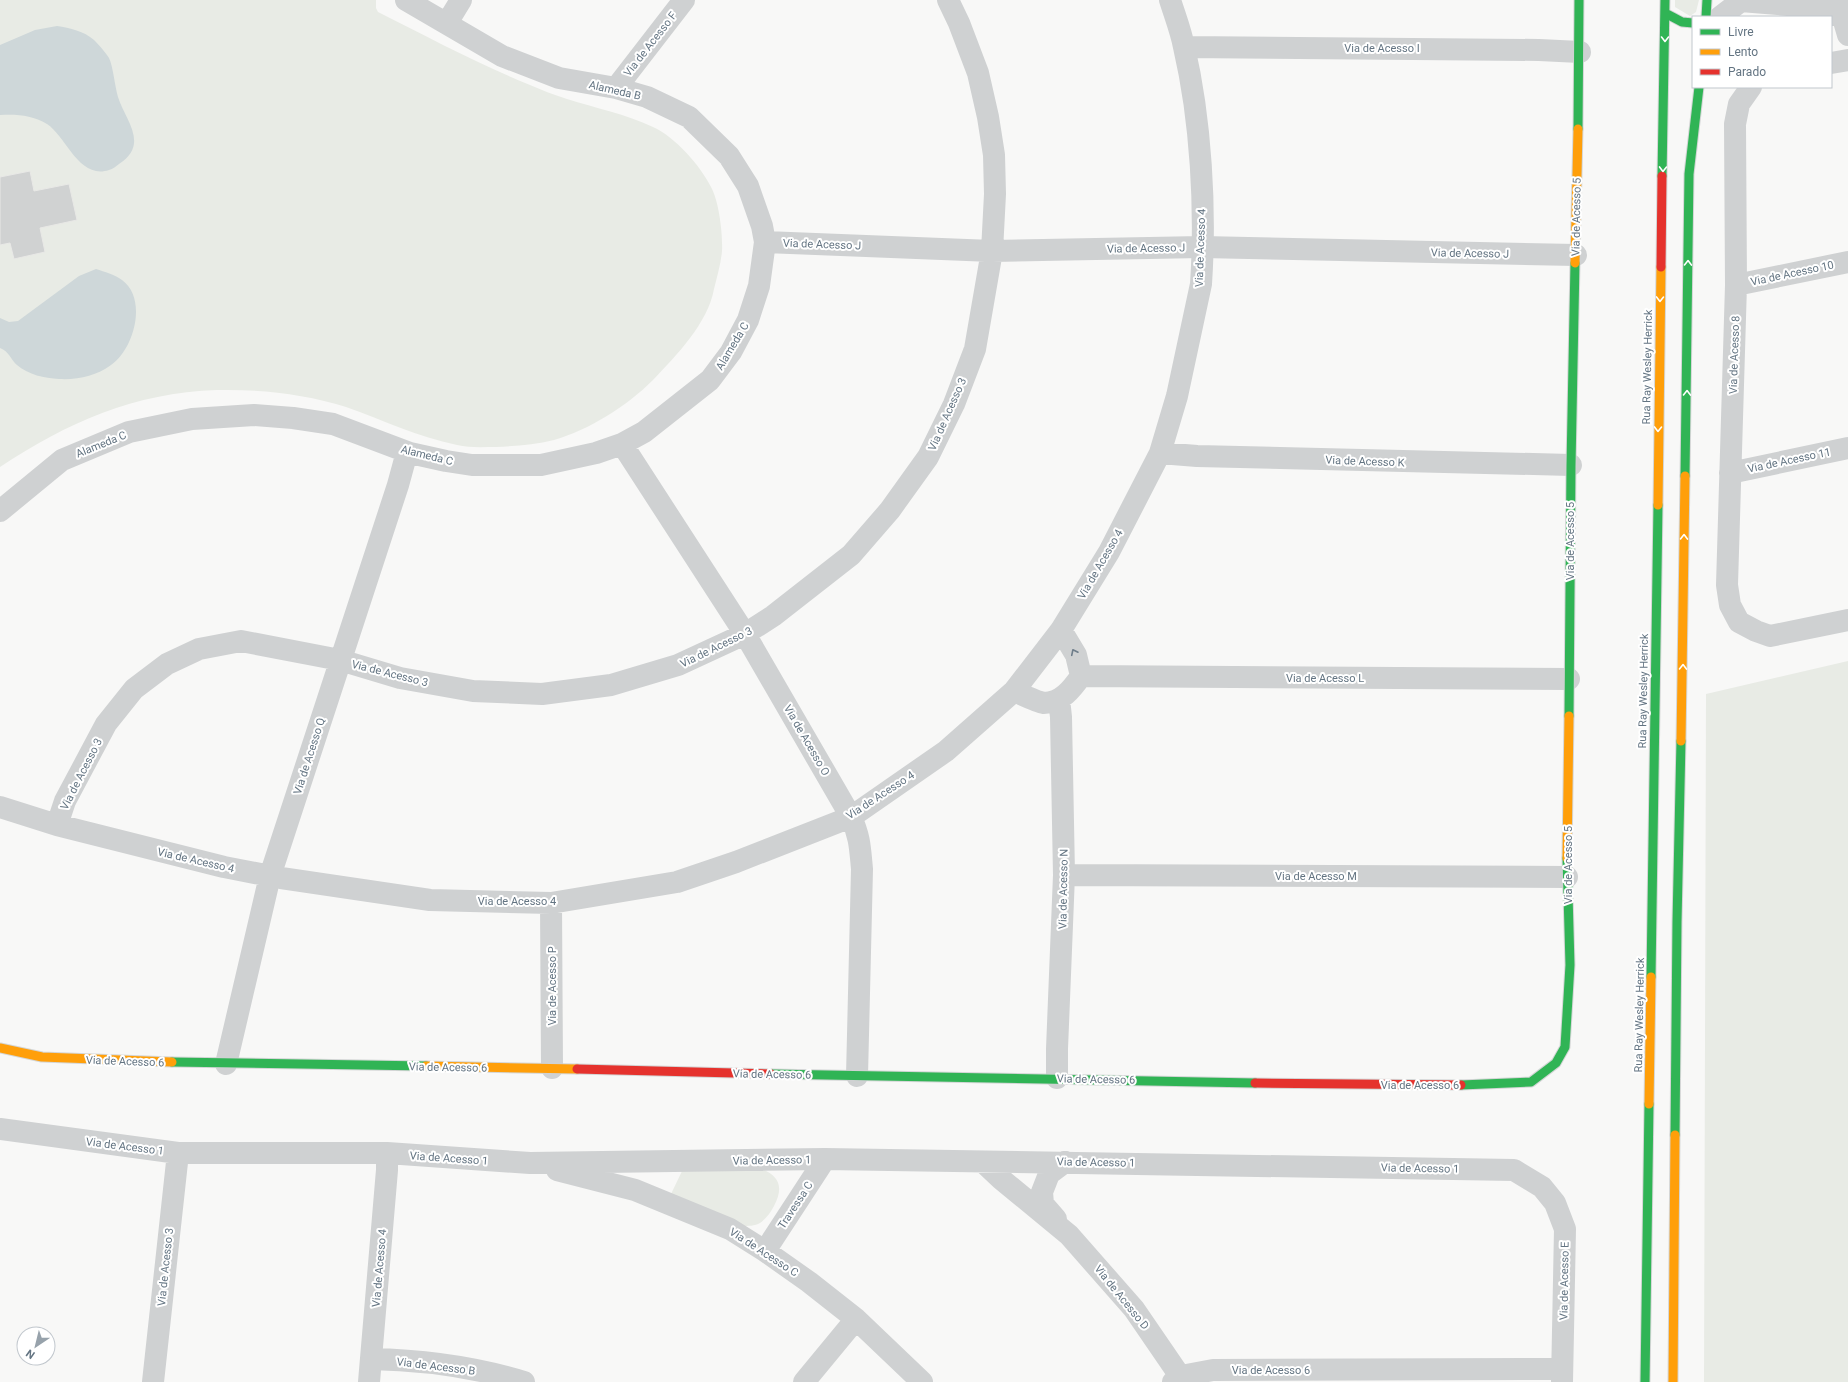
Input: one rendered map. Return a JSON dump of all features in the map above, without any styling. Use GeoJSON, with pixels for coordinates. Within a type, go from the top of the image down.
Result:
{"type":"FeatureCollection","features":[{"type":"Feature","properties":{"kind":"street","name":"Alameda B"},"geometry":{"type":"LineString","coordinates":[[406,0],[502,56],[559,78],[616,88],[648,97],[689,117],[729,156],[748,186],[762,226],[765,242]]}},
{"type":"Feature","properties":{"kind":"street"},"geometry":{"type":"LineString","coordinates":[[447,23],[461,0]]}},
{"type":"Feature","properties":{"kind":"street","name":"Via de Acesso F"},"geometry":{"type":"LineString","coordinates":[[616,88],[684,0]]}},
{"type":"Feature","properties":{"kind":"street","name":"Via de Acesso 3"},"geometry":{"type":"LineString","coordinates":[[57,825],[65,801],[106,724],[134,689],[167,664],[199,649],[241,641],[340,660],[400,678],[473,691],[542,694],[611,685],[678,665],[745,634],[773,616],[852,555],[890,510],[928,457],[954,404],[976,349],[992,251],[995,194],[994,154],[988,116],[978,73],[960,23],[948,0]]}},
{"type":"Feature","properties":{"kind":"street","name":"Via de Acesso 4"},"geometry":{"type":"LineString","coordinates":[[0,807],[57,825],[224,867],[270,876],[430,900],[551,903],[677,882],[736,862],[851,817],[946,751],[1014,691],[1061,630],[1109,552],[1160,453],[1177,396],[1189,343],[1201,284],[1202,248],[1202,210],[1197,116],[1184,47],[1170,0]]}},
{"type":"Feature","properties":{"kind":"street","name":"Via de Acesso 5"},"geometry":{"type":"LineString","coordinates":[[1543,1074],[1556,1063],[1565,1047],[1570,965],[1567,877],[1571,465],[1580,52],[1579,0]]}},
{"type":"Feature","properties":{"kind":"street","name":"Rua Ray Wesley Herrick"},"geometry":{"type":"LineString","coordinates":[[1645,1382],[1665,0]]}},
{"type":"Feature","properties":{"kind":"street"},"geometry":{"type":"LineString","coordinates":[[1706,16],[1707,0]]}},
{"type":"Feature","properties":{"kind":"street"},"geometry":{"type":"LineString","coordinates":[[1721,16],[1741,0],[1832,9],[1848,36]]}},
{"type":"Feature","properties":{"kind":"street"},"geometry":{"type":"LineString","coordinates":[[1665,13],[1682,22],[1692,23]]}},
{"type":"Feature","properties":{"kind":"street","name":"Via de Acesso I"},"geometry":{"type":"LineString","coordinates":[[1184,47],[1539,50],[1580,52]]}},
{"type":"Feature","properties":{"kind":"street"},"geometry":{"type":"LineString","coordinates":[[1832,63],[1848,60]]}},
{"type":"Feature","properties":{"kind":"street"},"geometry":{"type":"LineString","coordinates":[[1673,1382],[1677,922],[1682,706],[1689,174],[1699,88]]}},
{"type":"Feature","properties":{"kind":"street","name":"Via de Acesso 8"},"geometry":{"type":"LineString","coordinates":[[1749,88],[1739,104],[1735,124],[1736,285],[1727,585],[1730,605],[1739,622],[1756,631],[1770,636],[1848,620]]}},
{"type":"Feature","properties":{"kind":"street","name":"Via de Acesso J"},"geometry":{"type":"LineString","coordinates":[[765,242],[992,251],[1202,248],[1576,255]]}},
{"type":"Feature","properties":{"kind":"street","name":"Alameda C"},"geometry":{"type":"LineString","coordinates":[[0,511],[62,460],[129,432],[192,419],[254,415],[293,418],[333,424],[407,452],[472,465],[541,465],[596,453],[622,444],[644,432],[710,380],[731,352],[748,320],[759,286],[765,242]]}},
{"type":"Feature","properties":{"kind":"street","name":"Via de Acesso 10"},"geometry":{"type":"LineString","coordinates":[[1736,285],[1848,262]]}},
{"type":"Feature","properties":{"kind":"street","name":"Via de Acesso O"},"geometry":{"type":"LineString","coordinates":[[622,444],[745,634],[851,817],[860,839],[862,869],[857,1076]]}},
{"type":"Feature","properties":{"kind":"street","name":"Via de Acesso 11"},"geometry":{"type":"LineString","coordinates":[[1730,473],[1848,448]]}},
{"type":"Feature","properties":{"kind":"street","name":"Via de Acesso Q"},"geometry":{"type":"LineString","coordinates":[[226,1064],[270,876],[398,485],[407,452]]}},
{"type":"Feature","properties":{"kind":"street","name":"Via de Acesso K"},"geometry":{"type":"LineString","coordinates":[[1160,453],[1220,457],[1571,465]]}},
{"type":"Feature","properties":{"kind":"street"},"geometry":{"type":"LineString","coordinates":[[1014,691],[1043,703],[1059,699],[1072,690],[1081,676],[1076,654],[1061,630]]}},
{"type":"Feature","properties":{"kind":"street","name":"Via de Acesso L"},"geometry":{"type":"LineString","coordinates":[[1081,676],[1569,679]]}},
{"type":"Feature","properties":{"kind":"street","name":"Via de Acesso N"},"geometry":{"type":"LineString","coordinates":[[1057,1078],[1064,875],[1061,717],[1059,699]]}},
{"type":"Feature","properties":{"kind":"street","name":"Via de Acesso M"},"geometry":{"type":"LineString","coordinates":[[1064,875],[1567,877]]}},
{"type":"Feature","properties":{"kind":"street","name":"Via de Acesso P"},"geometry":{"type":"LineString","coordinates":[[551,903],[552,1068]]}},
{"type":"Feature","properties":{"kind":"street","name":"Via de Acesso 6"},"geometry":{"type":"LineString","coordinates":[[0,1048],[42,1058],[226,1064],[552,1068],[857,1076],[1057,1078],[1438,1086],[1531,1082],[1543,1074]]}},
{"type":"Feature","properties":{"kind":"street","name":"Via de Acesso 1"},"geometry":{"type":"LineString","coordinates":[[0,1129],[178,1152],[387,1153],[530,1163],[825,1159],[1514,1170],[1542,1187]]}},
{"type":"Feature","properties":{"kind":"street","name":"Via de Acesso 3"},"geometry":{"type":"LineString","coordinates":[[153,1382],[178,1152]]}},
{"type":"Feature","properties":{"kind":"street","name":"Via de Acesso 4"},"geometry":{"type":"LineString","coordinates":[[369,1382],[387,1170],[387,1153]]}},
{"type":"Feature","properties":{"kind":"street","name":"Travessa C"},"geometry":{"type":"LineString","coordinates":[[765,1251],[825,1159]]}},
{"type":"Feature","properties":{"kind":"street","name":"Via de Acesso D"},"geometry":{"type":"LineString","coordinates":[[983,1162],[1001,1179],[1069,1235]]}},
{"type":"Feature","properties":{"kind":"street","name":"Via de Acesso D"},"geometry":{"type":"LineString","coordinates":[[1065,1162],[1049,1174],[1042,1192],[1043,1204],[1134,1309],[1180,1380]]}},
{"type":"Feature","properties":{"kind":"street","name":"Via de Acesso C"},"geometry":{"type":"LineString","coordinates":[[530,1163],[635,1190],[730,1229],[765,1251],[809,1282],[856,1319],[922,1382]]}},
{"type":"Feature","properties":{"kind":"street","name":"Via de Acesso E"},"geometry":{"type":"LineString","coordinates":[[1542,1187],[1555,1203],[1565,1229],[1562,1375]]}},
{"type":"Feature","properties":{"kind":"street"},"geometry":{"type":"LineString","coordinates":[[804,1382],[856,1319]]}},
{"type":"Feature","properties":{"kind":"street","name":"Via de Acesso B"},"geometry":{"type":"LineString","coordinates":[[371,1359],[439,1364],[502,1375],[524,1382]]}},
{"type":"Feature","properties":{"kind":"street","name":"Via de Acesso 6"},"geometry":{"type":"LineString","coordinates":[[1180,1380],[1213,1370],[1562,1375]]}},
{"type":"Feature","properties":{"kind":"shaded area"},"geometry":{"type":"Polygon","coordinates":[[[0,0],[376,0],[376,8],[378,12],[472,59],[553,94],[643,122],[670,138],[686,152],[694,161],[711,187],[714,193],[720,218],[722,236],[721,256],[711,302],[698,326],[681,350],[643,390],[607,416],[581,430],[547,442],[496,447],[462,446],[428,438],[331,402],[282,393],[249,390],[217,390],[187,392],[158,397],[103,413],[51,436],[0,467],[0,0]]]}},
{"type":"Feature","properties":{"kind":"shaded area"},"geometry":{"type":"Polygon","coordinates":[[[1675,0],[1699,0],[1696,12],[1690,16],[1675,7],[1675,0]]]}},
{"type":"Feature","properties":{"kind":"shaded area"},"geometry":{"type":"Polygon","coordinates":[[[57,26],[77,30],[86,34],[96,42],[109,58],[118,97],[130,123],[134,140],[133,148],[128,156],[110,170],[99,171],[89,169],[81,163],[54,130],[41,121],[24,116],[0,115],[0,45],[35,30],[57,26]]]}},
{"type":"Feature","properties":{"kind":"shaded area"},"geometry":{"type":"Polygon","coordinates":[[[96,269],[122,280],[130,288],[136,311],[135,324],[126,348],[119,358],[111,365],[93,375],[80,378],[48,378],[32,374],[22,368],[15,363],[6,351],[0,348],[0,318],[9,322],[18,321],[79,276],[96,269]]]}},
{"type":"Feature","properties":{"kind":"shaded area"},"geometry":{"type":"Polygon","coordinates":[[[1848,661],[1848,1382],[1704,1382],[1706,694],[1848,661]]]}},
{"type":"Feature","properties":{"kind":"shaded area"},"geometry":{"type":"Polygon","coordinates":[[[684,1167],[762,1169],[777,1180],[779,1194],[770,1213],[762,1221],[754,1225],[742,1226],[671,1194],[684,1167]]]}},
{"type":"Feature","properties":{"kind":"building"},"geometry":{"type":"Polygon","coordinates":[[[30,171],[34,191],[69,184],[77,220],[40,228],[45,252],[14,259],[10,243],[0,245],[0,177],[30,171]]]}},
{"type":"Feature","properties":{"kind":"traffic: fast"},"geometry":{"type":"LineString","coordinates":[[1578,129],[1579,0]]}},
{"type":"Feature","properties":{"kind":"traffic: fast"},"geometry":{"type":"LineString","coordinates":[[1662,176],[1665,0]]}},
{"type":"Feature","properties":{"kind":"traffic: fast"},"geometry":{"type":"LineString","coordinates":[[1706,16],[1707,0]]}},
{"type":"Feature","properties":{"kind":"traffic: fast"},"geometry":{"type":"LineString","coordinates":[[1665,13],[1682,22],[1692,23]]}},
{"type":"Feature","properties":{"kind":"traffic: fast"},"geometry":{"type":"LineString","coordinates":[[1685,476],[1689,174],[1699,88]]}},
{"type":"Feature","properties":{"kind":"traffic: fast"},"geometry":{"type":"LineString","coordinates":[[1569,716],[1571,465],[1575,263]]}},
{"type":"Feature","properties":{"kind":"traffic: fast"},"geometry":{"type":"LineString","coordinates":[[1651,977],[1658,505]]}},
{"type":"Feature","properties":{"kind":"traffic: fast"},"geometry":{"type":"LineString","coordinates":[[1675,1135],[1677,922],[1681,741]]}},
{"type":"Feature","properties":{"kind":"traffic: fast"},"geometry":{"type":"LineString","coordinates":[[1461,1085],[1531,1082],[1556,1063],[1565,1047],[1570,965],[1567,858]]}},
{"type":"Feature","properties":{"kind":"traffic: fast"},"geometry":{"type":"LineString","coordinates":[[172,1062],[426,1066]]}},
{"type":"Feature","properties":{"kind":"traffic: fast"},"geometry":{"type":"LineString","coordinates":[[771,1074],[1255,1083]]}},
{"type":"Feature","properties":{"kind":"traffic: fast"},"geometry":{"type":"LineString","coordinates":[[1645,1382],[1649,1104]]}},
{"type":"Feature","properties":{"kind":"traffic: slow"},"geometry":{"type":"LineString","coordinates":[[1575,263],[1578,129]]}},
{"type":"Feature","properties":{"kind":"traffic: slow"},"geometry":{"type":"LineString","coordinates":[[1658,505],[1661,267]]}},
{"type":"Feature","properties":{"kind":"traffic: slow"},"geometry":{"type":"LineString","coordinates":[[1681,741],[1685,476]]}},
{"type":"Feature","properties":{"kind":"traffic: slow"},"geometry":{"type":"LineString","coordinates":[[1567,858],[1569,716]]}},
{"type":"Feature","properties":{"kind":"traffic: slow"},"geometry":{"type":"LineString","coordinates":[[1649,1104],[1651,977]]}},
{"type":"Feature","properties":{"kind":"traffic: slow"},"geometry":{"type":"LineString","coordinates":[[0,1048],[42,1057],[172,1062]]}},
{"type":"Feature","properties":{"kind":"traffic: slow"},"geometry":{"type":"LineString","coordinates":[[426,1066],[577,1069]]}},
{"type":"Feature","properties":{"kind":"traffic: slow"},"geometry":{"type":"LineString","coordinates":[[1673,1382],[1675,1135]]}},
{"type":"Feature","properties":{"kind":"traffic: jam"},"geometry":{"type":"LineString","coordinates":[[1661,267],[1662,176]]}},
{"type":"Feature","properties":{"kind":"traffic: jam"},"geometry":{"type":"LineString","coordinates":[[577,1069],[771,1074]]}},
{"type":"Feature","properties":{"kind":"traffic: jam"},"geometry":{"type":"LineString","coordinates":[[1255,1083],[1461,1085]]}}]}
